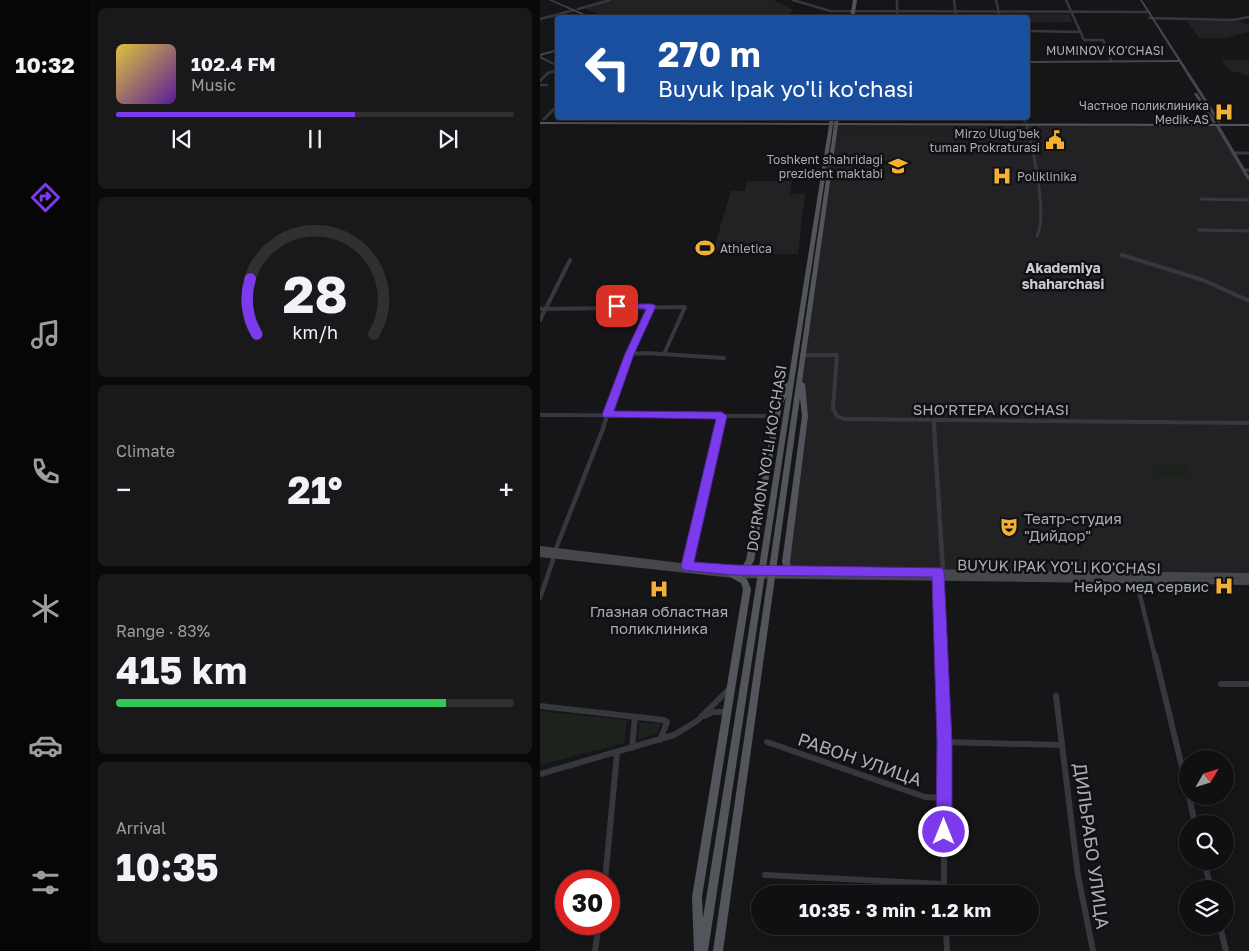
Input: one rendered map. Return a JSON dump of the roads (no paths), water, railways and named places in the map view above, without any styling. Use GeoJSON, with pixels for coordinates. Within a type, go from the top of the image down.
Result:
{"type":"FeatureCollection","features":[{"type":"Feature","properties":{"kind":"main road"},"geometry":{"type":"LineString","coordinates":[[550,0],[590,15]]}},
{"type":"Feature","properties":{"kind":"main road"},"geometry":{"type":"LineString","coordinates":[[557,0],[587,14]]}},
{"type":"Feature","properties":{"kind":"main road"},"geometry":{"type":"LineString","coordinates":[[851,15],[854,0]]}},
{"type":"Feature","properties":{"kind":"main road"},"geometry":{"type":"LineString","coordinates":[[1139,0],[1249,179]]}},
{"type":"Feature","properties":{"kind":"main road"},"geometry":{"type":"LineString","coordinates":[[540,56],[555,51]]}},
{"type":"Feature","properties":{"kind":"main road","name":"MUMINOV KO'CHASI"},"geometry":{"type":"LineString","coordinates":[[1030,61],[1111,60],[1177,62]]}},
{"type":"Feature","properties":{"kind":"main road","name":"MUMINOV KO'CHASI"},"geometry":{"type":"LineString","coordinates":[[1030,61],[1177,62]]}},
{"type":"Feature","properties":{"kind":"main road"},"geometry":{"type":"LineString","coordinates":[[541,120],[812,124],[834,120]]}},
{"type":"Feature","properties":{"kind":"main road","name":"DO‘RMON YO‘LI KO‘CHASI"},"geometry":{"type":"LineString","coordinates":[[718,951],[797,374],[796,356],[830,132],[834,120]]}},
{"type":"Feature","properties":{"kind":"main road","name":"DO‘RMON YO‘LI KO‘CHASI"},"geometry":{"type":"LineString","coordinates":[[703,951],[797,374],[803,356],[834,120]]}},
{"type":"Feature","properties":{"kind":"main road"},"geometry":{"type":"LineString","coordinates":[[552,121],[1249,122]]}},
{"type":"Feature","properties":{"kind":"main road"},"geometry":{"type":"LineString","coordinates":[[1216,123],[1249,126]]}},
{"type":"Feature","properties":{"kind":"main road"},"geometry":{"type":"LineString","coordinates":[[812,124],[825,127],[830,132]]}},
{"type":"Feature","properties":{"kind":"main road"},"geometry":{"type":"LineString","coordinates":[[796,570],[788,568],[786,562],[805,416],[797,374]]}},
{"type":"Feature","properties":{"kind":"main road"},"geometry":{"type":"LineString","coordinates":[[699,951],[697,897],[729,688],[747,588],[744,581],[734,572],[746,567],[750,562],[779,405],[797,374]]}},
{"type":"Feature","properties":{"kind":"main road","name":"BUYUK IPAK YO'LI KO'CHASI"},"geometry":{"type":"LineString","coordinates":[[540,549],[554,553],[686,569],[752,573],[1135,577],[1249,576]]}},
{"type":"Feature","properties":{"kind":"main road","name":"BUYUK IPAK YO'LI KO'CHASI"},"geometry":{"type":"LineString","coordinates":[[540,554],[554,553]]}},
{"type":"Feature","properties":{"kind":"main road","name":"BUYUK IPAK YO'LI KO'CHASI"},"geometry":{"type":"LineString","coordinates":[[779,573],[796,570],[940,575]]}},
{"type":"Feature","properties":{"kind":"main road","name":"BUYUK IPAK YO'LI KO'CHASI"},"geometry":{"type":"LineString","coordinates":[[1135,577],[1249,582]]}},
{"type":"Feature","properties":{"kind":"street"},"geometry":{"type":"LineString","coordinates":[[578,9],[610,0]]}},
{"type":"Feature","properties":{"kind":"street"},"geometry":{"type":"LineString","coordinates":[[793,0],[830,11],[852,12],[1147,12]]}},
{"type":"Feature","properties":{"kind":"street"},"geometry":{"type":"LineString","coordinates":[[800,2],[806,0]]}},
{"type":"Feature","properties":{"kind":"street"},"geometry":{"type":"LineString","coordinates":[[897,0],[897,12]]}},
{"type":"Feature","properties":{"kind":"street"},"geometry":{"type":"LineString","coordinates":[[954,0],[956,15]]}},
{"type":"Feature","properties":{"kind":"street"},"geometry":{"type":"LineString","coordinates":[[996,0],[1000,15]]}},
{"type":"Feature","properties":{"kind":"street"},"geometry":{"type":"LineString","coordinates":[[1066,0],[1084,40],[1103,40],[1111,60]]}},
{"type":"Feature","properties":{"kind":"street"},"geometry":{"type":"LineString","coordinates":[[555,15],[574,10]]}},
{"type":"Feature","properties":{"kind":"street"},"geometry":{"type":"LineString","coordinates":[[540,19],[555,15]]}},
{"type":"Feature","properties":{"kind":"street"},"geometry":{"type":"LineString","coordinates":[[1151,18],[1233,20],[1249,17]]}},
{"type":"Feature","properties":{"kind":"street"},"geometry":{"type":"LineString","coordinates":[[1030,32],[1080,32]]}},
{"type":"Feature","properties":{"kind":"street"},"geometry":{"type":"LineString","coordinates":[[540,56],[555,64]]}},
{"type":"Feature","properties":{"kind":"street"},"geometry":{"type":"LineString","coordinates":[[540,81],[548,73],[555,71]]}},
{"type":"Feature","properties":{"kind":"street"},"geometry":{"type":"LineString","coordinates":[[540,85],[547,85]]}},
{"type":"Feature","properties":{"kind":"street"},"geometry":{"type":"LineString","coordinates":[[541,120],[555,108]]}},
{"type":"Feature","properties":{"kind":"street"},"geometry":{"type":"LineString","coordinates":[[1025,121],[1035,160],[1041,218],[1041,228],[1037,236]]}},
{"type":"Feature","properties":{"kind":"street"},"geometry":{"type":"LineString","coordinates":[[1233,152],[1249,153]]}},
{"type":"Feature","properties":{"kind":"street"},"geometry":{"type":"LineString","coordinates":[[1244,170],[1249,170]]}},
{"type":"Feature","properties":{"kind":"street"},"geometry":{"type":"LineString","coordinates":[[1201,199],[1249,200]]}},
{"type":"Feature","properties":{"kind":"street"},"geometry":{"type":"LineString","coordinates":[[1199,230],[1249,231]]}},
{"type":"Feature","properties":{"kind":"street"},"geometry":{"type":"LineString","coordinates":[[1122,255],[1181,273],[1233,292],[1249,301]]}},
{"type":"Feature","properties":{"kind":"street"},"geometry":{"type":"LineString","coordinates":[[540,320],[570,260]]}},
{"type":"Feature","properties":{"kind":"street"},"geometry":{"type":"LineString","coordinates":[[540,598],[554,553],[572,513],[630,354],[652,306]]}},
{"type":"Feature","properties":{"kind":"street"},"geometry":{"type":"LineString","coordinates":[[540,309],[685,307],[664,354]]}},
{"type":"Feature","properties":{"kind":"street"},"geometry":{"type":"LineString","coordinates":[[630,354],[724,358]]}},
{"type":"Feature","properties":{"kind":"street","name":"SHO'RTEPA KO'CHASI"},"geometry":{"type":"LineString","coordinates":[[796,356],[837,356],[833,410],[839,417],[847,419],[1248,424]]}},
{"type":"Feature","properties":{"kind":"street"},"geometry":{"type":"LineString","coordinates":[[540,415],[765,416]]}},
{"type":"Feature","properties":{"kind":"street"},"geometry":{"type":"LineString","coordinates":[[686,569],[722,416]]}},
{"type":"Feature","properties":{"kind":"street"},"geometry":{"type":"LineString","coordinates":[[765,875],[943,884],[944,742],[934,420]]}},
{"type":"Feature","properties":{"kind":"street"},"geometry":{"type":"LineString","coordinates":[[1135,577],[1179,755]]}},
{"type":"Feature","properties":{"kind":"street"},"geometry":{"type":"LineString","coordinates":[[1221,684],[1249,684]]}},
{"type":"Feature","properties":{"kind":"street"},"geometry":{"type":"LineString","coordinates":[[701,718],[729,688]]}},
{"type":"Feature","properties":{"kind":"street","name":"ДИЛЬРАБО УЛИЦА"},"geometry":{"type":"LineString","coordinates":[[1056,696],[1078,875],[1093,951]]}},
{"type":"Feature","properties":{"kind":"street"},"geometry":{"type":"LineString","coordinates":[[540,706],[666,720],[667,722],[660,740]]}},
{"type":"Feature","properties":{"kind":"street"},"geometry":{"type":"LineString","coordinates":[[540,774],[660,740],[681,731],[710,713],[726,712]]}},
{"type":"Feature","properties":{"kind":"street"},"geometry":{"type":"LineString","coordinates":[[632,748],[635,717]]}},
{"type":"Feature","properties":{"kind":"street","name":"РАВОН УЛИЦА"},"geometry":{"type":"LineString","coordinates":[[768,742],[925,797],[944,798]]}},
{"type":"Feature","properties":{"kind":"street","name":"ДИЛЬРАБО УЛИЦА"},"geometry":{"type":"LineString","coordinates":[[944,742],[1062,745]]}},
{"type":"Feature","properties":{"kind":"street"},"geometry":{"type":"LineString","coordinates":[[606,870],[616,753]]}},
{"type":"Feature","properties":{"kind":"street"},"geometry":{"type":"LineString","coordinates":[[596,951],[598,935]]}},
{"type":"Feature","properties":{"kind":"street"},"geometry":{"type":"LineString","coordinates":[[946,935],[947,951]]}},
{"type":"Feature","properties":{"kind":"street"},"geometry":{"type":"LineString","coordinates":[[1222,935],[1226,951]]}},
{"type":"Feature","properties":{"kind":"place","name":"Частное поликлиника Medik-AS"},"geometry":{"type":"Point","coordinates":[1224,112]}},
{"type":"Feature","properties":{"kind":"place","name":"Mirzo Ulug'bek tuman Prokraturasi"},"geometry":{"type":"Point","coordinates":[1055,140]}},
{"type":"Feature","properties":{"kind":"place","name":"Toshkent shahridagi prezident maktabi"},"geometry":{"type":"Point","coordinates":[898,166]}},
{"type":"Feature","properties":{"kind":"place","name":"Poliklinika"},"geometry":{"type":"Point","coordinates":[1002,176]}},
{"type":"Feature","properties":{"kind":"place","name":"Athletica"},"geometry":{"type":"Point","coordinates":[705,248]}},
{"type":"Feature","properties":{"kind":"place","name":"Театр-студия \"Дийдор\""},"geometry":{"type":"Point","coordinates":[1009,527]}},
{"type":"Feature","properties":{"kind":"place","name":"Нейро мед сервис"},"geometry":{"type":"Point","coordinates":[1224,586]}},
{"type":"Feature","properties":{"kind":"place","name":"Глазная областная поликлиника"},"geometry":{"type":"Point","coordinates":[659,589]}},
{"type":"Feature","properties":{"kind":"district","name":"Akademiya shaharchasi"},"geometry":{"type":"Point","coordinates":[1063,276]}}]}
